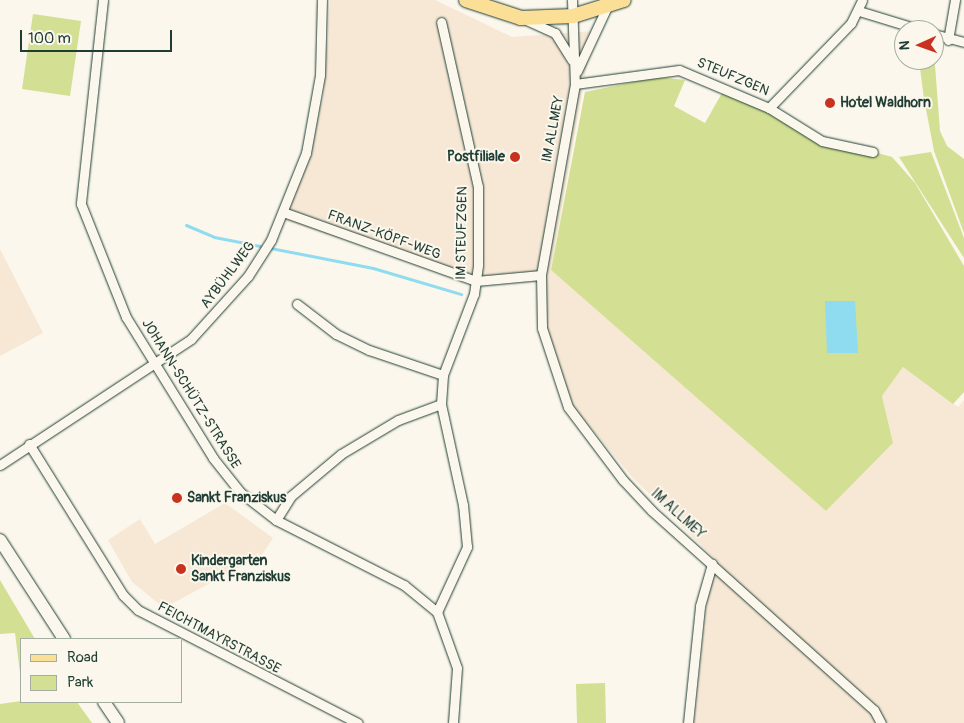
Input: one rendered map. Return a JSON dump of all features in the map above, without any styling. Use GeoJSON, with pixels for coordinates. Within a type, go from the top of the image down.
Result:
{"type":"FeatureCollection","features":[{"type":"Feature","properties":{"kind":"main road"},"geometry":{"type":"LineString","coordinates":[[466,0],[521,18],[573,16],[608,7],[624,0]]}},
{"type":"Feature","properties":{"kind":"main road"},"geometry":{"type":"LineString","coordinates":[[0,540],[63,638]]}},
{"type":"Feature","properties":{"kind":"main road"},"geometry":{"type":"LineString","coordinates":[[105,703],[118,723]]}},
{"type":"Feature","properties":{"kind":"street","name":"JOHANN-SCHÜTZ-STRASSE"},"geometry":{"type":"LineString","coordinates":[[103,0],[80,180],[81,204],[108,278],[155,365],[234,485],[276,520],[404,585],[437,612]]}},
{"type":"Feature","properties":{"kind":"street","name":"AYBÜHLWEG"},"geometry":{"type":"LineString","coordinates":[[0,465],[29,444],[155,365],[222,310],[262,254],[283,212],[306,153],[318,96],[322,0]]}},
{"type":"Feature","properties":{"kind":"street","name":"IM ALLMEY"},"geometry":{"type":"LineString","coordinates":[[572,0],[575,80],[541,275],[542,328],[568,407],[623,480],[712,564],[874,710],[881,723]]}},
{"type":"Feature","properties":{"kind":"street"},"geometry":{"type":"LineString","coordinates":[[862,0],[860,11],[894,22]]}},
{"type":"Feature","properties":{"kind":"street"},"geometry":{"type":"LineString","coordinates":[[948,40],[955,0]]}},
{"type":"Feature","properties":{"kind":"street","name":"IM ALLMEY"},"geometry":{"type":"LineString","coordinates":[[575,80],[608,7]]}},
{"type":"Feature","properties":{"kind":"street","name":"STEUFZGEN"},"geometry":{"type":"LineString","coordinates":[[575,80],[645,71],[679,70],[769,108],[860,11]]}},
{"type":"Feature","properties":{"kind":"street"},"geometry":{"type":"LineString","coordinates":[[521,18],[561,38],[575,80]]}},
{"type":"Feature","properties":{"kind":"street","name":"IM STEUFZGEN"},"geometry":{"type":"LineString","coordinates":[[437,612],[467,547],[463,505],[440,404],[443,375],[476,281],[478,187],[441,22]]}},
{"type":"Feature","properties":{"kind":"street"},"geometry":{"type":"LineString","coordinates":[[944,38],[964,42]]}},
{"type":"Feature","properties":{"kind":"street"},"geometry":{"type":"LineString","coordinates":[[769,108],[822,141],[873,152]]}},
{"type":"Feature","properties":{"kind":"street","name":"FRANZ-KÖPF-WEG"},"geometry":{"type":"LineString","coordinates":[[283,212],[476,281]]}},
{"type":"Feature","properties":{"kind":"street"},"geometry":{"type":"LineString","coordinates":[[476,281],[541,275]]}},
{"type":"Feature","properties":{"kind":"street"},"geometry":{"type":"LineString","coordinates":[[297,304],[336,334],[369,350],[443,375]]}},
{"type":"Feature","properties":{"kind":"street"},"geometry":{"type":"LineString","coordinates":[[276,520],[291,496],[341,454],[398,420],[440,404]]}},
{"type":"Feature","properties":{"kind":"street","name":"FEICHTMAYRSTRASSE"},"geometry":{"type":"LineString","coordinates":[[29,444],[123,595],[138,610],[358,723]]}},
{"type":"Feature","properties":{"kind":"street"},"geometry":{"type":"LineString","coordinates":[[688,723],[700,606],[712,564]]}},
{"type":"Feature","properties":{"kind":"street"},"geometry":{"type":"LineString","coordinates":[[437,612],[457,668],[453,723]]}},
{"type":"Feature","properties":{"kind":"shaded area"},"geometry":{"type":"Polygon","coordinates":[[[330,0],[435,0],[512,37],[593,31],[551,270],[826,511],[893,443],[882,396],[903,367],[958,407],[964,400],[964,723],[694,723],[709,580],[718,562],[632,477],[573,406],[547,329],[546,271],[480,285],[284,220],[323,99],[330,0]]]}},
{"type":"Feature","properties":{"kind":"shaded area"},"geometry":{"type":"Polygon","coordinates":[[[0,249],[43,333],[0,356],[0,249]]]}},
{"type":"Feature","properties":{"kind":"shaded area","name":"Kindergarten Sankt Franziskus"},"geometry":{"type":"Polygon","coordinates":[[[225,503],[273,538],[262,555],[164,608],[132,582],[108,540],[140,519],[155,544],[225,503]]]}},
{"type":"Feature","properties":{"kind":"green space"},"geometry":{"type":"Polygon","coordinates":[[[33,14],[81,21],[70,96],[22,89],[33,14]]]}},
{"type":"Feature","properties":{"kind":"green space"},"geometry":{"type":"Polygon","coordinates":[[[920,70],[935,70],[940,131],[947,146],[964,159],[964,233],[934,151],[920,70]]]}},
{"type":"Feature","properties":{"kind":"green space"},"geometry":{"type":"Polygon","coordinates":[[[658,77],[685,80],[674,106],[705,123],[722,93],[767,111],[801,132],[892,157],[915,183],[964,266],[964,392],[953,404],[903,367],[882,396],[893,443],[826,511],[551,270],[585,92],[658,77]]]}},
{"type":"Feature","properties":{"kind":"green space"},"geometry":{"type":"Polygon","coordinates":[[[931,152],[964,238],[964,258],[899,157],[931,152]]]}},
{"type":"Feature","properties":{"kind":"green space"},"geometry":{"type":"Polygon","coordinates":[[[0,580],[34,638],[20,638],[20,673],[15,633],[0,634],[0,580]]]}},
{"type":"Feature","properties":{"kind":"green space"},"geometry":{"type":"Polygon","coordinates":[[[605,683],[606,723],[577,723],[576,684],[605,683]]]}},
{"type":"Feature","properties":{"kind":"green space"},"geometry":{"type":"Polygon","coordinates":[[[20,701],[20,703],[78,703],[92,723],[0,723],[0,704],[20,701]]]}},
{"type":"Feature","properties":{"kind":"water"},"geometry":{"type":"Polygon","coordinates":[[[825,301],[855,301],[858,353],[827,353],[825,301]]]}},
{"type":"Feature","properties":{"kind":"waterway"},"geometry":{"type":"LineString","coordinates":[[186,225],[214,237],[373,268],[461,294]]}},
{"type":"Feature","properties":{"kind":"place","name":"Hotel Waldhorn"},"geometry":{"type":"Point","coordinates":[830,103]}},
{"type":"Feature","properties":{"kind":"place","name":"Postfiliale"},"geometry":{"type":"Point","coordinates":[515,157]}},
{"type":"Feature","properties":{"kind":"place","name":"Sankt Franziskus"},"geometry":{"type":"Point","coordinates":[177,498]}},
{"type":"Feature","properties":{"kind":"place","name":"Kindergarten Sankt Franziskus"},"geometry":{"type":"Point","coordinates":[181,569]}}]}
